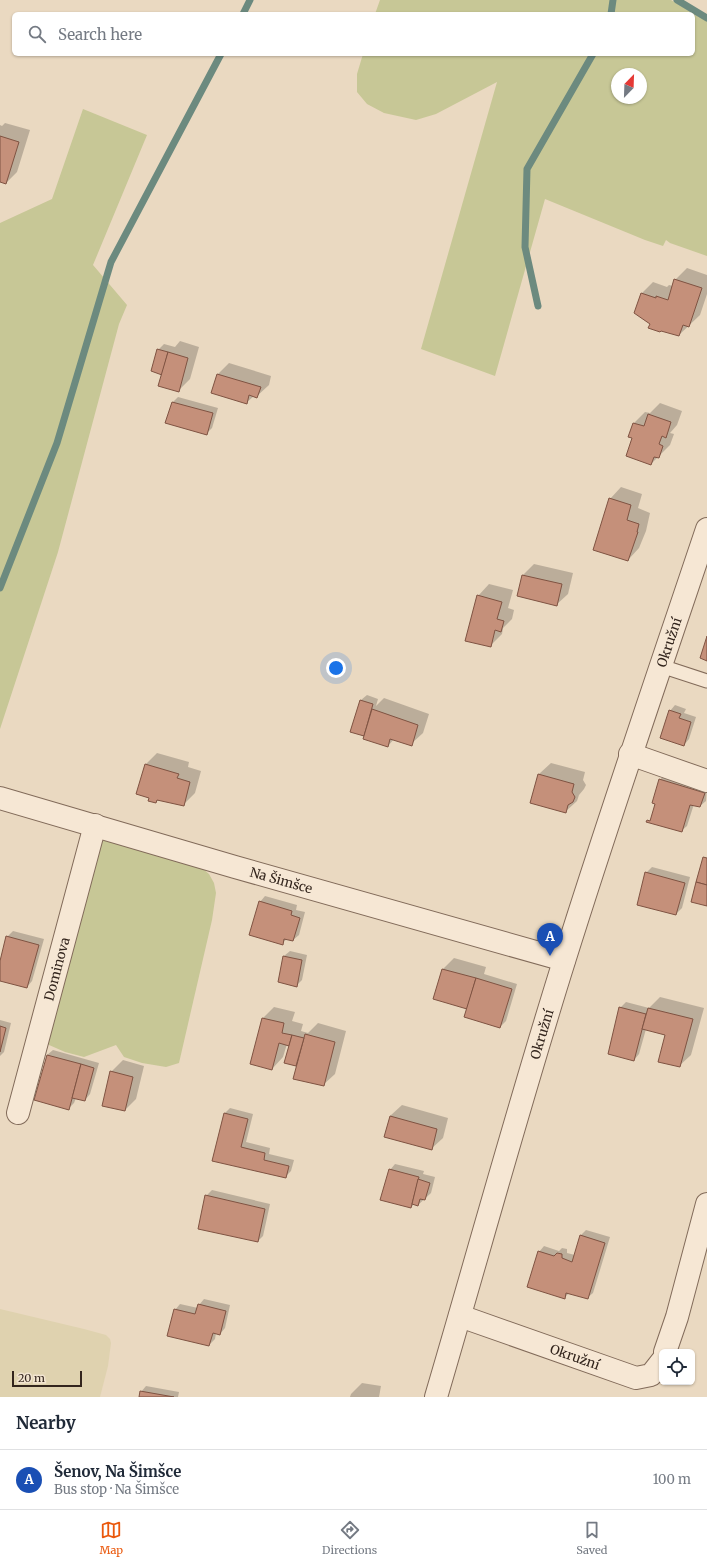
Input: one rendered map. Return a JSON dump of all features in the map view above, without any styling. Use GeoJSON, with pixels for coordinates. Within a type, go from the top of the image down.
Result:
{"type":"FeatureCollection","features":[{"type":"Feature","properties":{"kind":"street","name":"Okružní"},"geometry":{"type":"LineString","coordinates":[[436,1397],[499,1177],[564,960],[630,754],[707,529]]}},
{"type":"Feature","properties":{"kind":"street"},"geometry":{"type":"LineString","coordinates":[[630,754],[707,781]]}},
{"type":"Feature","properties":{"kind":"street","name":"Na Šimšce"},"geometry":{"type":"LineString","coordinates":[[0,798],[235,867],[564,960]]}},
{"type":"Feature","properties":{"kind":"street","name":"Dominova"},"geometry":{"type":"LineString","coordinates":[[18,1113],[95,825]]}},
{"type":"Feature","properties":{"kind":"street"},"geometry":{"type":"LineString","coordinates":[[666,1349],[677,1318],[707,1204]]}},
{"type":"Feature","properties":{"kind":"street","name":"Okružní"},"geometry":{"type":"LineString","coordinates":[[460,1316],[636,1378],[651,1375],[659,1365]]}},
{"type":"Feature","properties":{"kind":"lane"},"geometry":{"type":"LineString","coordinates":[[661,666],[707,681]]}},
{"type":"Feature","properties":{"kind":"shaded area"},"geometry":{"type":"Polygon","coordinates":[[[0,1309],[106,1335],[110,1339],[111,1343],[108,1366],[100,1397],[0,1397],[0,1309]]]}},
{"type":"Feature","properties":{"kind":"green space"},"geometry":{"type":"Polygon","coordinates":[[[380,0],[671,0],[692,12],[376,12],[380,0]]]}},
{"type":"Feature","properties":{"kind":"green space"},"geometry":{"type":"Polygon","coordinates":[[[695,14],[707,21],[707,256],[670,243],[666,240],[663,246],[645,240],[545,199],[495,376],[421,349],[497,82],[436,114],[416,120],[384,113],[367,104],[357,92],[357,74],[362,56],[695,56],[695,14]]]}},
{"type":"Feature","properties":{"kind":"green space"},"geometry":{"type":"Polygon","coordinates":[[[83,109],[147,135],[93,265],[127,305],[119,324],[58,552],[0,729],[0,223],[52,199],[83,109]]]}},
{"type":"Feature","properties":{"kind":"green space"},"geometry":{"type":"Polygon","coordinates":[[[99,840],[119,843],[202,868],[209,874],[214,883],[216,893],[212,920],[179,1063],[166,1067],[142,1063],[124,1057],[116,1045],[84,1057],[65,1052],[40,1041],[99,840]]]}},
{"type":"Feature","properties":{"kind":"building"},"geometry":{"type":"Polygon","coordinates":[[[0,136],[19,142],[6,184],[0,182],[0,136]]]}},
{"type":"Feature","properties":{"kind":"building"},"geometry":{"type":"Polygon","coordinates":[[[674,279],[702,288],[689,327],[683,325],[679,336],[648,328],[650,324],[634,313],[641,293],[668,300],[674,279]]]}},
{"type":"Feature","properties":{"kind":"building"},"geometry":{"type":"Polygon","coordinates":[[[157,349],[168,352],[162,375],[151,371],[157,349]]]}},
{"type":"Feature","properties":{"kind":"building"},"geometry":{"type":"Polygon","coordinates":[[[168,352],[188,358],[179,392],[158,386],[168,352]]]}},
{"type":"Feature","properties":{"kind":"building"},"geometry":{"type":"Polygon","coordinates":[[[217,374],[261,387],[257,398],[249,395],[247,404],[211,393],[217,374]]]}},
{"type":"Feature","properties":{"kind":"building"},"geometry":{"type":"Polygon","coordinates":[[[172,402],[213,413],[207,435],[165,423],[172,402]]]}},
{"type":"Feature","properties":{"kind":"building"},"geometry":{"type":"Polygon","coordinates":[[[648,414],[671,422],[666,438],[662,436],[659,444],[663,446],[659,458],[654,457],[651,465],[626,456],[632,438],[628,437],[633,423],[644,426],[648,414]]]}},
{"type":"Feature","properties":{"kind":"building"},"geometry":{"type":"Polygon","coordinates":[[[609,498],[631,505],[627,520],[639,524],[638,532],[628,561],[593,550],[609,498]]]}},
{"type":"Feature","properties":{"kind":"building"},"geometry":{"type":"Polygon","coordinates":[[[522,575],[562,584],[557,606],[517,596],[522,575]]]}},
{"type":"Feature","properties":{"kind":"building"},"geometry":{"type":"Polygon","coordinates":[[[477,595],[502,602],[497,619],[504,621],[501,632],[495,630],[491,647],[465,641],[477,595]]]}},
{"type":"Feature","properties":{"kind":"building"},"geometry":{"type":"Polygon","coordinates":[[[707,636],[707,661],[700,658],[707,636]]]}},
{"type":"Feature","properties":{"kind":"building"},"geometry":{"type":"Polygon","coordinates":[[[360,700],[373,704],[364,736],[350,732],[360,700]]]}},
{"type":"Feature","properties":{"kind":"building"},"geometry":{"type":"Polygon","coordinates":[[[372,709],[418,725],[412,746],[390,739],[388,747],[363,739],[372,709]]]}},
{"type":"Feature","properties":{"kind":"building"},"geometry":{"type":"Polygon","coordinates":[[[669,710],[681,714],[679,718],[691,722],[684,746],[660,738],[669,710]]]}},
{"type":"Feature","properties":{"kind":"building"},"geometry":{"type":"Polygon","coordinates":[[[145,764],[179,774],[177,778],[190,782],[184,806],[157,800],[156,803],[148,801],[149,798],[136,794],[145,764]]]}},
{"type":"Feature","properties":{"kind":"building"},"geometry":{"type":"Polygon","coordinates":[[[538,774],[574,784],[572,792],[575,797],[573,802],[568,805],[566,813],[530,803],[538,774]]]}},
{"type":"Feature","properties":{"kind":"building"},"geometry":{"type":"Polygon","coordinates":[[[659,779],[705,793],[700,807],[690,805],[682,832],[646,822],[647,820],[650,821],[655,804],[652,803],[659,779]]]}},
{"type":"Feature","properties":{"kind":"building"},"geometry":{"type":"Polygon","coordinates":[[[703,857],[707,858],[707,885],[696,882],[703,857]]]}},
{"type":"Feature","properties":{"kind":"building"},"geometry":{"type":"Polygon","coordinates":[[[645,872],[685,883],[676,915],[637,905],[645,872]]]}},
{"type":"Feature","properties":{"kind":"building"},"geometry":{"type":"Polygon","coordinates":[[[696,882],[707,885],[707,906],[691,902],[696,882]]]}},
{"type":"Feature","properties":{"kind":"building"},"geometry":{"type":"Polygon","coordinates":[[[259,901],[292,911],[291,915],[300,918],[293,941],[284,939],[283,945],[249,935],[259,901]]]}},
{"type":"Feature","properties":{"kind":"building"},"geometry":{"type":"Polygon","coordinates":[[[6,936],[39,945],[27,988],[0,981],[0,961],[6,936]]]}},
{"type":"Feature","properties":{"kind":"building"},"geometry":{"type":"Polygon","coordinates":[[[283,956],[302,960],[297,987],[278,982],[283,956]]]}},
{"type":"Feature","properties":{"kind":"building"},"geometry":{"type":"Polygon","coordinates":[[[442,969],[476,978],[467,1009],[433,999],[442,969]]]}},
{"type":"Feature","properties":{"kind":"building"},"geometry":{"type":"Polygon","coordinates":[[[476,978],[512,989],[500,1028],[464,1017],[476,978]]]}},
{"type":"Feature","properties":{"kind":"building"},"geometry":{"type":"Polygon","coordinates":[[[619,1007],[646,1014],[634,1061],[608,1054],[619,1007]]]}},
{"type":"Feature","properties":{"kind":"building"},"geometry":{"type":"Polygon","coordinates":[[[648,1008],[693,1019],[680,1067],[658,1062],[665,1035],[642,1029],[648,1008]]]}},
{"type":"Feature","properties":{"kind":"building"},"geometry":{"type":"Polygon","coordinates":[[[262,1018],[284,1023],[282,1033],[292,1035],[289,1046],[279,1043],[272,1070],[250,1064],[262,1018]]]}},
{"type":"Feature","properties":{"kind":"building"},"geometry":{"type":"Polygon","coordinates":[[[0,1026],[6,1028],[0,1052],[0,1026]]]}},
{"type":"Feature","properties":{"kind":"building"},"geometry":{"type":"Polygon","coordinates":[[[305,1034],[335,1042],[324,1086],[293,1079],[305,1034]]]}},
{"type":"Feature","properties":{"kind":"building"},"geometry":{"type":"Polygon","coordinates":[[[292,1035],[304,1038],[296,1066],[284,1063],[292,1035]]]}},
{"type":"Feature","properties":{"kind":"building"},"geometry":{"type":"Polygon","coordinates":[[[47,1055],[81,1064],[69,1110],[34,1100],[47,1055]]]}},
{"type":"Feature","properties":{"kind":"building"},"geometry":{"type":"Polygon","coordinates":[[[81,1064],[94,1068],[85,1101],[72,1098],[81,1064]]]}},
{"type":"Feature","properties":{"kind":"building"},"geometry":{"type":"Polygon","coordinates":[[[110,1071],[133,1077],[125,1111],[102,1106],[110,1071]]]}},
{"type":"Feature","properties":{"kind":"building"},"geometry":{"type":"Polygon","coordinates":[[[224,1113],[248,1119],[241,1147],[265,1153],[264,1160],[289,1166],[286,1178],[212,1161],[224,1113]]]}},
{"type":"Feature","properties":{"kind":"building"},"geometry":{"type":"Polygon","coordinates":[[[390,1116],[437,1129],[432,1150],[384,1137],[390,1116]]]}},
{"type":"Feature","properties":{"kind":"building"},"geometry":{"type":"Polygon","coordinates":[[[389,1169],[419,1177],[411,1208],[380,1200],[389,1169]]]}},
{"type":"Feature","properties":{"kind":"building"},"geometry":{"type":"Polygon","coordinates":[[[418,1179],[430,1183],[425,1200],[420,1199],[418,1206],[412,1204],[418,1179]]]}},
{"type":"Feature","properties":{"kind":"building"},"geometry":{"type":"Polygon","coordinates":[[[205,1195],[265,1209],[258,1242],[198,1229],[205,1195]]]}},
{"type":"Feature","properties":{"kind":"building"},"geometry":{"type":"Polygon","coordinates":[[[580,1235],[605,1243],[588,1299],[566,1293],[565,1299],[527,1287],[538,1251],[554,1256],[557,1253],[562,1254],[562,1258],[572,1262],[580,1235]]]}},
{"type":"Feature","properties":{"kind":"building"},"geometry":{"type":"Polygon","coordinates":[[[198,1304],[226,1311],[220,1335],[213,1333],[209,1346],[167,1336],[174,1309],[195,1314],[198,1304]]]}},
{"type":"Feature","properties":{"kind":"building"},"geometry":{"type":"Polygon","coordinates":[[[140,1391],[174,1397],[139,1397],[140,1391]]]}},
{"type":"Feature","properties":{"kind":"waterway"},"geometry":{"type":"LineString","coordinates":[[244,12],[250,0]]}},
{"type":"Feature","properties":{"kind":"waterway"},"geometry":{"type":"LineString","coordinates":[[611,12],[613,0]]}},
{"type":"Feature","properties":{"kind":"waterway"},"geometry":{"type":"LineString","coordinates":[[677,0],[707,18]]}},
{"type":"Feature","properties":{"kind":"waterway"},"geometry":{"type":"LineString","coordinates":[[0,588],[57,443],[111,262],[220,56]]}},
{"type":"Feature","properties":{"kind":"waterway"},"geometry":{"type":"LineString","coordinates":[[538,306],[525,247],[527,169],[592,56]]}},
{"type":"Feature","properties":{"kind":"place","name":"Šenov, Na Šimšce"},"geometry":{"type":"Point","coordinates":[550,956]}}]}
